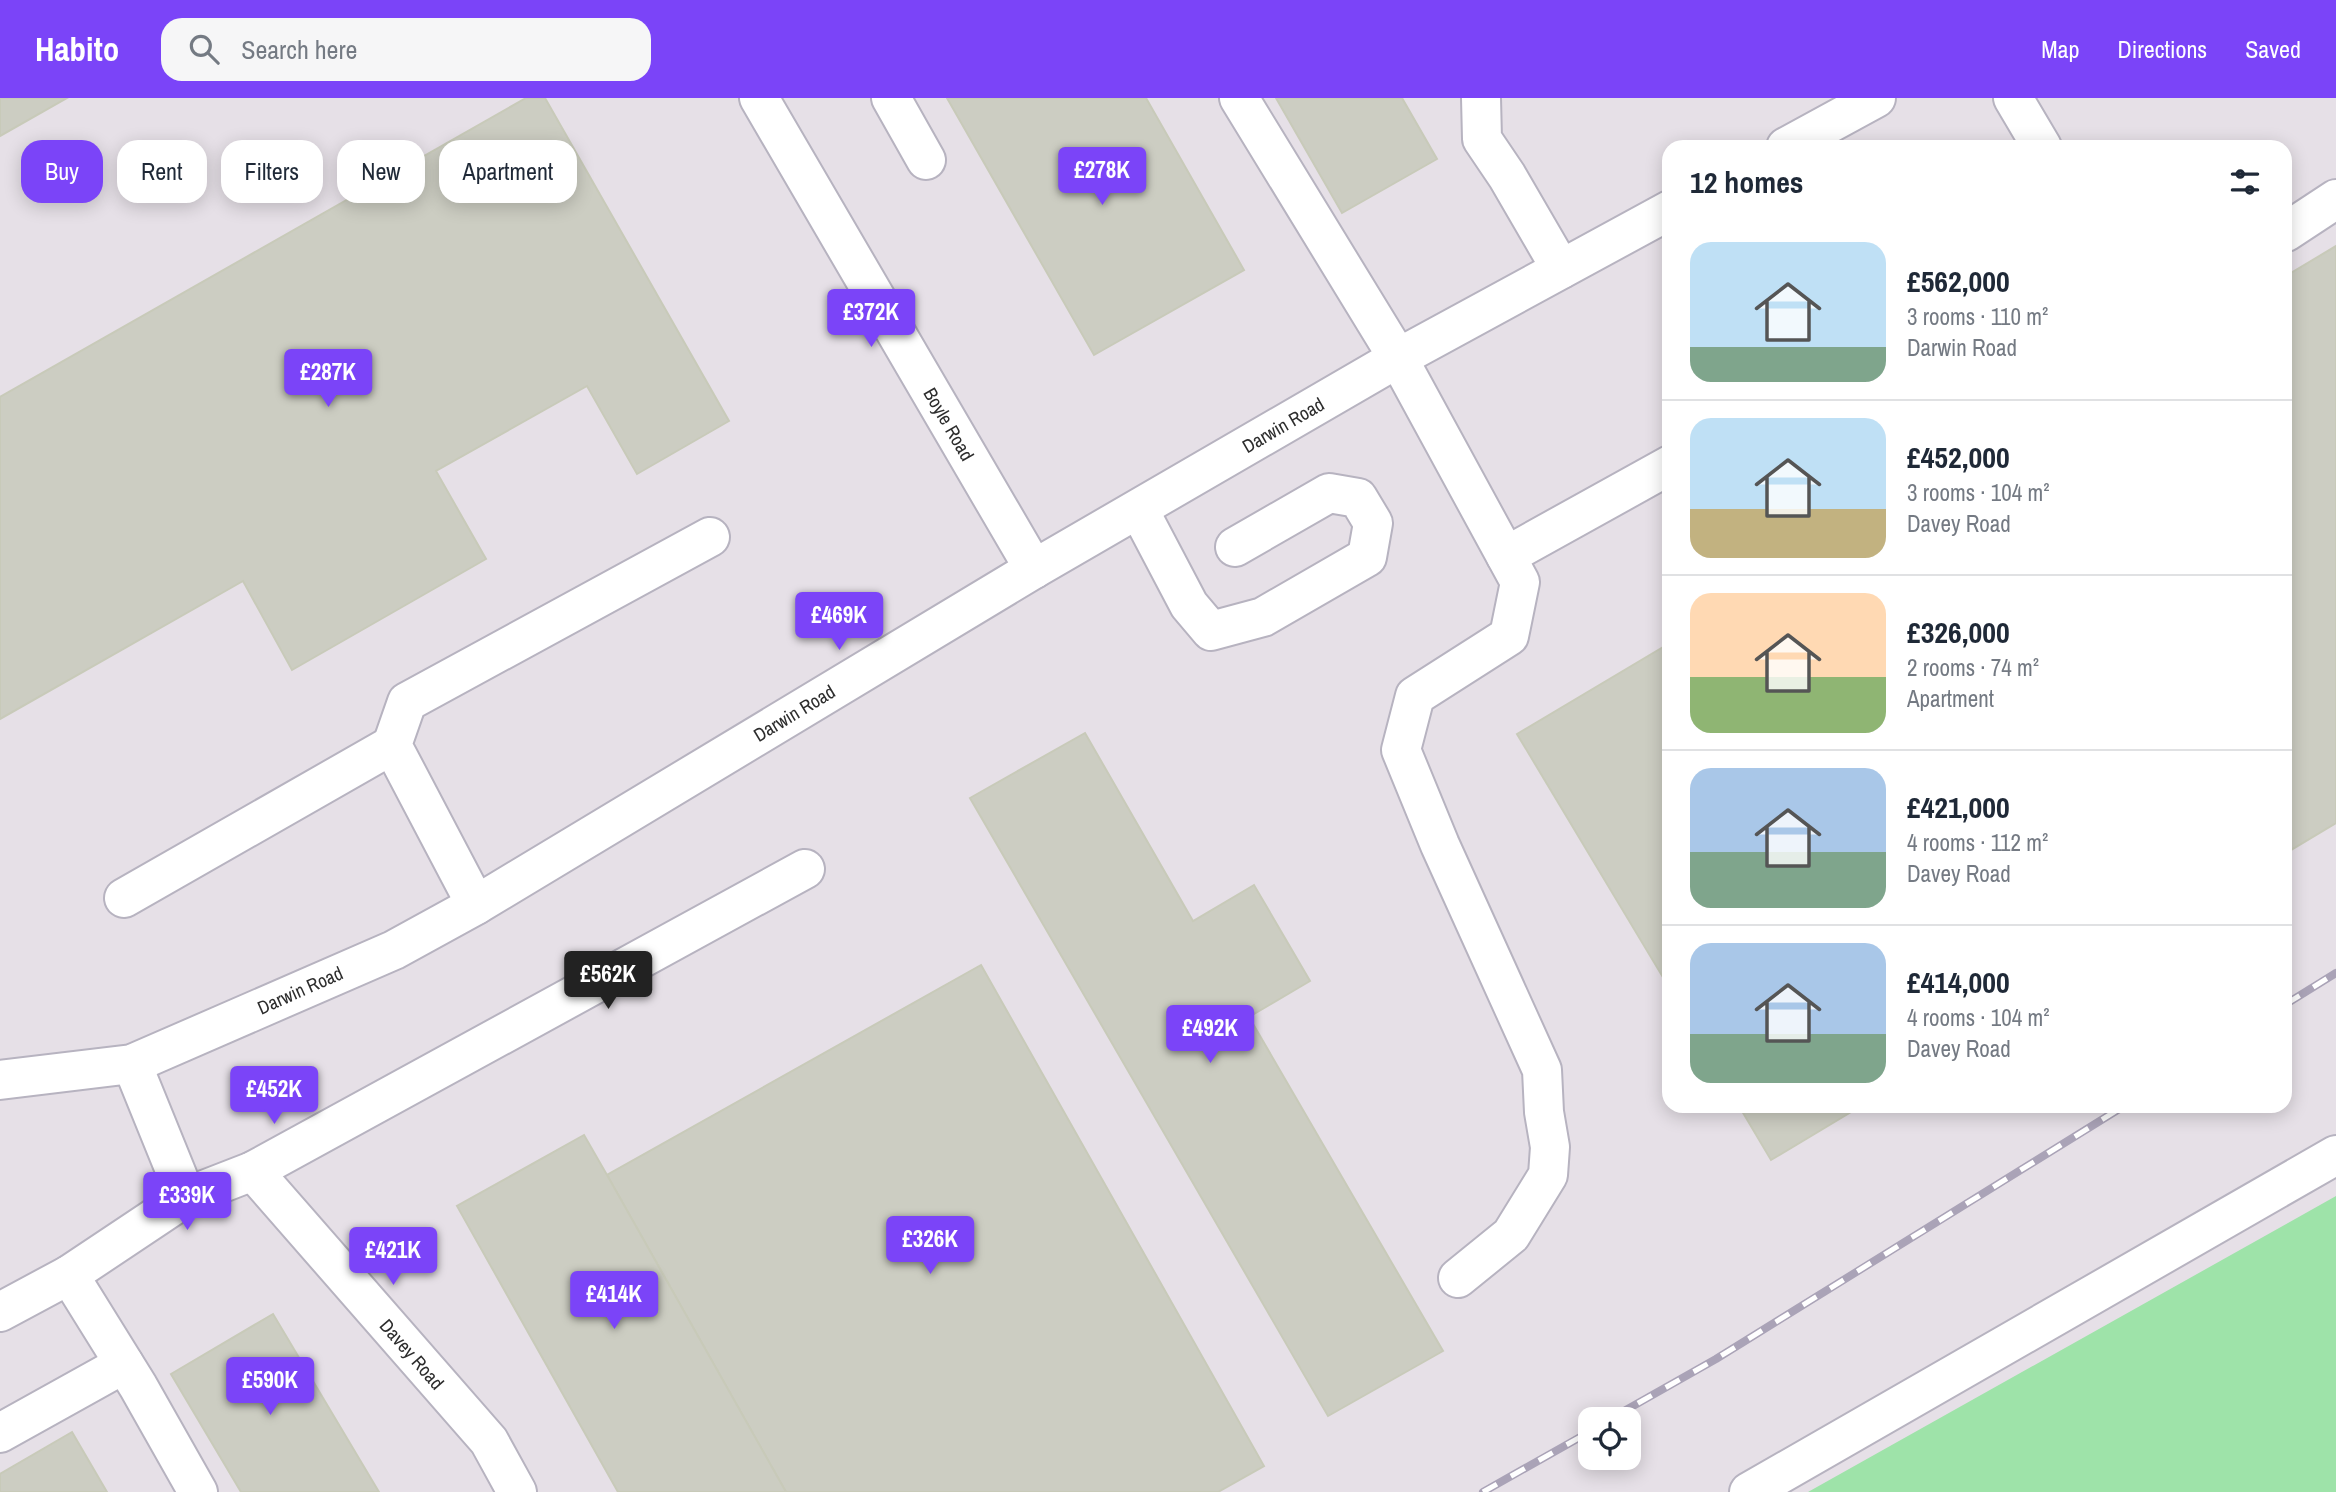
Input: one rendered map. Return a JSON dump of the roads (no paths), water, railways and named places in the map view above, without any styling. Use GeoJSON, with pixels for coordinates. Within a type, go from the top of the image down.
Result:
{"type":"FeatureCollection","features":[{"type":"Feature","properties":{"kind":"street","name":"Boyle Road"},"geometry":{"type":"LineString","coordinates":[[759,98],[1034,569]]}},
{"type":"Feature","properties":{"kind":"street"},"geometry":{"type":"LineString","coordinates":[[891,98],[926,160]]}},
{"type":"Feature","properties":{"kind":"street"},"geometry":{"type":"LineString","coordinates":[[1239,98],[1398,358],[1520,582],[1509,636],[1415,696],[1401,750],[1440,845],[1542,1070],[1544,1111],[1550,1147],[1548,1175],[1511,1236],[1458,1279]]}},
{"type":"Feature","properties":{"kind":"street"},"geometry":{"type":"LineString","coordinates":[[1481,98],[1482,139],[1507,176],[1561,269]]}},
{"type":"Feature","properties":{"kind":"street"},"geometry":{"type":"LineString","coordinates":[[1799,140],[1877,98]]}},
{"type":"Feature","properties":{"kind":"street"},"geometry":{"type":"LineString","coordinates":[[2013,98],[2038,140]]}},
{"type":"Feature","properties":{"kind":"street"},"geometry":{"type":"LineString","coordinates":[[2292,228],[2336,200]]}},
{"type":"Feature","properties":{"kind":"street","name":"Darwin Road"},"geometry":{"type":"LineString","coordinates":[[0,1080],[132,1064],[394,950],[476,905],[1034,569],[1398,358],[1662,215]]}},
{"type":"Feature","properties":{"kind":"street"},"geometry":{"type":"LineString","coordinates":[[1506,556],[1662,469]]}},
{"type":"Feature","properties":{"kind":"street"},"geometry":{"type":"LineString","coordinates":[[1139,510],[1189,605],[1211,631],[1263,617],[1367,557],[1373,523],[1358,498],[1329,493],[1236,547]]}},
{"type":"Feature","properties":{"kind":"street"},"geometry":{"type":"LineString","coordinates":[[124,898],[392,745],[407,702],[710,537]]}},
{"type":"Feature","properties":{"kind":"street"},"geometry":{"type":"LineString","coordinates":[[392,745],[476,905]]}},
{"type":"Feature","properties":{"kind":"street"},"geometry":{"type":"LineString","coordinates":[[0,1312],[69,1275],[186,1197],[253,1171],[805,869]]}},
{"type":"Feature","properties":{"kind":"street"},"geometry":{"type":"LineString","coordinates":[[132,1064],[186,1197]]}},
{"type":"Feature","properties":{"kind":"street"},"geometry":{"type":"LineString","coordinates":[[1749,1492],[2336,1155]]}},
{"type":"Feature","properties":{"kind":"street","name":"Davey Road"},"geometry":{"type":"LineString","coordinates":[[253,1171],[489,1441],[517,1492]]}},
{"type":"Feature","properties":{"kind":"street"},"geometry":{"type":"LineString","coordinates":[[69,1275],[198,1492]]}},
{"type":"Feature","properties":{"kind":"street"},"geometry":{"type":"LineString","coordinates":[[0,1433],[124,1364]]}},
{"type":"Feature","properties":{"kind":"railway"},"geometry":{"type":"LineString","coordinates":[[2292,1000],[2336,973]]}},
{"type":"Feature","properties":{"kind":"railway"},"geometry":{"type":"LineString","coordinates":[[1631,1407],[1716,1359],[2113,1113]]}},
{"type":"Feature","properties":{"kind":"railway"},"geometry":{"type":"LineString","coordinates":[[1483,1492],[1578,1438]]}}]}
